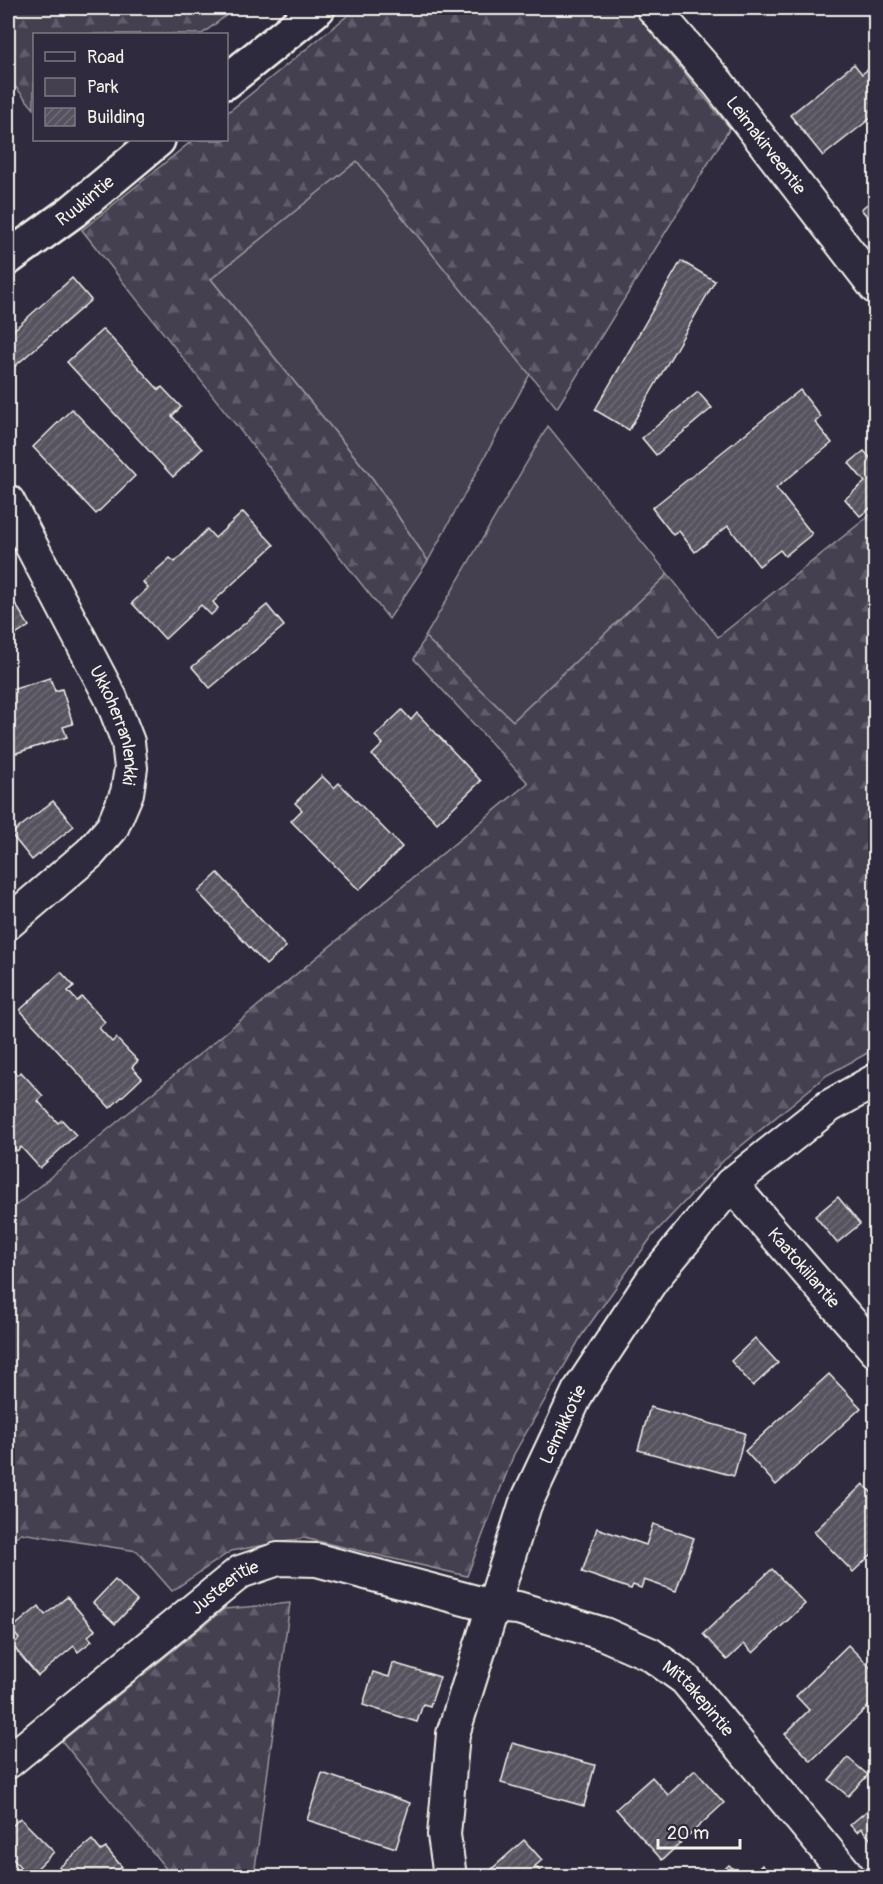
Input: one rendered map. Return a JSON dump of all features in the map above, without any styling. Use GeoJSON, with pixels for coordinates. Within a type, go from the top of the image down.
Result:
{"type":"FeatureCollection","features":[{"type":"Feature","properties":{"kind":"street"},"geometry":{"type":"LineString","coordinates":[[228,80],[318,8]]}},
{"type":"Feature","properties":{"kind":"street","name":"Leimakirveentie"},"geometry":{"type":"LineString","coordinates":[[653,8],[718,83],[876,288]]}},
{"type":"Feature","properties":{"kind":"street","name":"Ruukintie"},"geometry":{"type":"LineString","coordinates":[[8,258],[73,211],[157,141]]}},
{"type":"Feature","properties":{"kind":"street","name":"Ukkoherranlenkki"},"geometry":{"type":"LineString","coordinates":[[8,501],[111,698],[128,742],[131,768],[128,793],[112,828],[90,853],[8,923]]}},
{"type":"Feature","properties":{"kind":"street","name":"Leimikkotie"},"geometry":{"type":"LineString","coordinates":[[450,1876],[444,1835],[453,1734],[491,1606],[525,1505],[578,1392],[652,1280],[731,1184],[828,1107],[876,1080]]}},
{"type":"Feature","properties":{"kind":"street","name":"Kaatokiilantie"},"geometry":{"type":"LineString","coordinates":[[731,1184],[876,1351]]}},
{"type":"Feature","properties":{"kind":"street","name":"Justeeritie"},"geometry":{"type":"LineString","coordinates":[[8,1762],[240,1572],[278,1559],[317,1560],[491,1606]]}},
{"type":"Feature","properties":{"kind":"street","name":"Mittakepintie"},"geometry":{"type":"LineString","coordinates":[[491,1606],[518,1608],[604,1634],[650,1654],[685,1679],[848,1876]]}},
{"type":"Feature","properties":{"kind":"green space"},"geometry":{"type":"Polygon","coordinates":[[[8,8],[236,8],[203,33],[33,33],[33,108],[8,78],[8,8]]]}},
{"type":"Feature","properties":{"kind":"green space"},"geometry":{"type":"Polygon","coordinates":[[[357,8],[631,8],[730,128],[557,408],[357,161],[211,279],[373,479],[428,561],[389,619],[82,230],[192,141],[228,141],[228,112],[357,8]]]}},
{"type":"Feature","properties":{"kind":"green space"},"geometry":{"type":"Polygon","coordinates":[[[357,161],[530,374],[428,561],[373,479],[211,279],[357,161]]]}},
{"type":"Feature","properties":{"kind":"green space"},"geometry":{"type":"Polygon","coordinates":[[[548,426],[668,574],[513,721],[425,637],[548,426]]]}},
{"type":"Feature","properties":{"kind":"green space"},"geometry":{"type":"Polygon","coordinates":[[[875,511],[875,1049],[827,1075],[723,1161],[653,1235],[582,1335],[514,1454],[467,1576],[304,1538],[231,1551],[172,1591],[137,1551],[21,1533],[8,1543],[8,1212],[528,783],[414,659],[425,637],[513,721],[668,574],[718,637],[875,511]]]}},
{"type":"Feature","properties":{"kind":"green space"},"geometry":{"type":"Polygon","coordinates":[[[290,1603],[254,1876],[172,1876],[62,1741],[224,1609],[290,1603]]]}},
{"type":"Feature","properties":{"kind":"building"},"geometry":{"type":"Polygon","coordinates":[[[876,63],[876,114],[823,156],[790,115],[854,64],[862,74],[876,63]]]}},
{"type":"Feature","properties":{"kind":"building"},"geometry":{"type":"Polygon","coordinates":[[[876,197],[876,226],[875,226],[861,209],[876,197]]]}},
{"type":"Feature","properties":{"kind":"building"},"geometry":{"type":"Polygon","coordinates":[[[681,261],[715,281],[629,430],[595,410],[681,261]]]}},
{"type":"Feature","properties":{"kind":"building"},"geometry":{"type":"Polygon","coordinates":[[[72,278],[91,300],[8,372],[8,335],[72,278]]]}},
{"type":"Feature","properties":{"kind":"building"},"geometry":{"type":"Polygon","coordinates":[[[103,329],[159,390],[162,387],[181,407],[172,416],[202,449],[173,477],[67,362],[103,329]]]}},
{"type":"Feature","properties":{"kind":"building"},"geometry":{"type":"Polygon","coordinates":[[[800,390],[821,417],[815,422],[832,443],[776,488],[812,534],[785,556],[780,550],[759,566],[728,526],[695,552],[679,531],[673,535],[652,508],[800,390]]]}},
{"type":"Feature","properties":{"kind":"building"},"geometry":{"type":"Polygon","coordinates":[[[698,392],[712,408],[656,455],[642,438],[698,392]]]}},
{"type":"Feature","properties":{"kind":"building"},"geometry":{"type":"Polygon","coordinates":[[[72,409],[135,476],[96,514],[33,447],[72,409]]]}},
{"type":"Feature","properties":{"kind":"building"},"geometry":{"type":"Polygon","coordinates":[[[864,451],[876,464],[876,504],[860,516],[845,499],[865,482],[849,463],[864,451]]]}},
{"type":"Feature","properties":{"kind":"building"},"geometry":{"type":"Polygon","coordinates":[[[243,512],[274,545],[213,602],[218,608],[211,615],[201,605],[165,639],[132,603],[148,588],[143,582],[170,558],[175,562],[207,529],[215,538],[243,512]]]}},
{"type":"Feature","properties":{"kind":"building"},"geometry":{"type":"Polygon","coordinates":[[[8,592],[29,626],[8,640],[8,592]]]}},
{"type":"Feature","properties":{"kind":"building"},"geometry":{"type":"Polygon","coordinates":[[[267,605],[284,626],[210,688],[192,667],[267,605]]]}},
{"type":"Feature","properties":{"kind":"building"},"geometry":{"type":"Polygon","coordinates":[[[50,678],[55,691],[62,689],[73,724],[63,727],[67,737],[13,754],[11,751],[8,752],[8,691],[50,678]]]}},
{"type":"Feature","properties":{"kind":"building"},"geometry":{"type":"Polygon","coordinates":[[[402,710],[411,720],[417,713],[481,781],[437,823],[372,755],[383,744],[375,736],[402,710]]]}},
{"type":"Feature","properties":{"kind":"building"},"geometry":{"type":"Polygon","coordinates":[[[322,776],[334,788],[339,783],[402,847],[359,890],[291,821],[302,810],[295,803],[322,776]]]}},
{"type":"Feature","properties":{"kind":"building"},"geometry":{"type":"Polygon","coordinates":[[[53,801],[74,826],[32,860],[11,834],[53,801]]]}},
{"type":"Feature","properties":{"kind":"building"},"geometry":{"type":"Polygon","coordinates":[[[218,873],[286,947],[266,965],[198,892],[218,873]]]}},
{"type":"Feature","properties":{"kind":"building"},"geometry":{"type":"Polygon","coordinates":[[[61,972],[74,986],[68,991],[77,1001],[82,997],[105,1022],[99,1028],[112,1042],[116,1038],[138,1061],[132,1067],[142,1078],[110,1108],[20,1010],[61,972]]]}},
{"type":"Feature","properties":{"kind":"building"},"geometry":{"type":"Polygon","coordinates":[[[8,1065],[17,1075],[21,1072],[43,1096],[38,1101],[58,1123],[62,1120],[76,1135],[40,1168],[21,1147],[17,1151],[8,1141],[8,1065]]]}},
{"type":"Feature","properties":{"kind":"building"},"geometry":{"type":"Polygon","coordinates":[[[838,1197],[860,1224],[837,1243],[815,1216],[838,1197]]]}},
{"type":"Feature","properties":{"kind":"building"},"geometry":{"type":"Polygon","coordinates":[[[755,1338],[778,1363],[753,1386],[731,1361],[755,1338]]]}},
{"type":"Feature","properties":{"kind":"building"},"geometry":{"type":"Polygon","coordinates":[[[829,1374],[861,1408],[776,1485],[745,1451],[829,1374]]]}},
{"type":"Feature","properties":{"kind":"building"},"geometry":{"type":"Polygon","coordinates":[[[650,1407],[745,1433],[734,1476],[638,1450],[650,1407]]]}},
{"type":"Feature","properties":{"kind":"building"},"geometry":{"type":"Polygon","coordinates":[[[863,1484],[876,1497],[876,1550],[853,1572],[814,1532],[863,1484]]]}},
{"type":"Feature","properties":{"kind":"building"},"geometry":{"type":"Polygon","coordinates":[[[653,1524],[694,1538],[676,1591],[644,1580],[641,1588],[633,1585],[631,1589],[582,1572],[597,1528],[646,1545],[653,1524]]]}},
{"type":"Feature","properties":{"kind":"building"},"geometry":{"type":"Polygon","coordinates":[[[772,1569],[805,1604],[753,1653],[744,1644],[727,1660],[703,1634],[772,1569]]]}},
{"type":"Feature","properties":{"kind":"building"},"geometry":{"type":"Polygon","coordinates":[[[115,1580],[137,1601],[115,1624],[93,1603],[115,1580]]]}},
{"type":"Feature","properties":{"kind":"building"},"geometry":{"type":"Polygon","coordinates":[[[67,1597],[95,1630],[88,1636],[92,1641],[78,1652],[74,1646],[38,1676],[12,1645],[19,1639],[11,1629],[39,1606],[45,1615],[67,1597]]]}},
{"type":"Feature","properties":{"kind":"building"},"geometry":{"type":"Polygon","coordinates":[[[848,1645],[876,1673],[876,1699],[811,1761],[785,1734],[809,1710],[796,1696],[848,1645]]]}},
{"type":"Feature","properties":{"kind":"building"},"geometry":{"type":"Polygon","coordinates":[[[393,1663],[440,1677],[430,1706],[423,1704],[417,1722],[363,1705],[373,1672],[389,1677],[393,1663]]]}},
{"type":"Feature","properties":{"kind":"building"},"geometry":{"type":"Polygon","coordinates":[[[8,1681],[15,1689],[8,1695],[8,1681]]]}},
{"type":"Feature","properties":{"kind":"building"},"geometry":{"type":"Polygon","coordinates":[[[512,1743],[595,1765],[584,1806],[501,1783],[512,1743]]]}},
{"type":"Feature","properties":{"kind":"building"},"geometry":{"type":"Polygon","coordinates":[[[848,1758],[868,1775],[848,1796],[829,1780],[848,1758]]]}},
{"type":"Feature","properties":{"kind":"building"},"geometry":{"type":"Polygon","coordinates":[[[695,1770],[724,1803],[662,1860],[616,1809],[652,1777],[668,1795],[695,1770]]]}},
{"type":"Feature","properties":{"kind":"building"},"geometry":{"type":"Polygon","coordinates":[[[322,1773],[410,1803],[396,1848],[307,1820],[322,1773]]]}},
{"type":"Feature","properties":{"kind":"building"},"geometry":{"type":"Polygon","coordinates":[[[876,1803],[876,1846],[861,1828],[857,1832],[850,1825],[876,1803]]]}},
{"type":"Feature","properties":{"kind":"building"},"geometry":{"type":"Polygon","coordinates":[[[20,1818],[54,1852],[29,1876],[8,1854],[8,1830],[20,1818]]]}},
{"type":"Feature","properties":{"kind":"building"},"geometry":{"type":"Polygon","coordinates":[[[92,1840],[101,1851],[106,1848],[122,1867],[118,1870],[124,1876],[49,1876],[92,1840]]]}},
{"type":"Feature","properties":{"kind":"building"},"geometry":{"type":"Polygon","coordinates":[[[524,1840],[542,1860],[535,1866],[545,1876],[484,1876],[524,1840]]]}},
{"type":"Feature","properties":{"kind":"building"},"geometry":{"type":"Polygon","coordinates":[[[729,1865],[740,1876],[717,1876],[729,1865]]]}},
{"type":"Feature","properties":{"kind":"building"},"geometry":{"type":"Polygon","coordinates":[[[762,1865],[773,1876],[750,1876],[762,1865]]]}},
{"type":"Feature","properties":{"kind":"building"},"geometry":{"type":"Polygon","coordinates":[[[785,1869],[791,1876],[777,1876],[785,1869]]]}}]}
